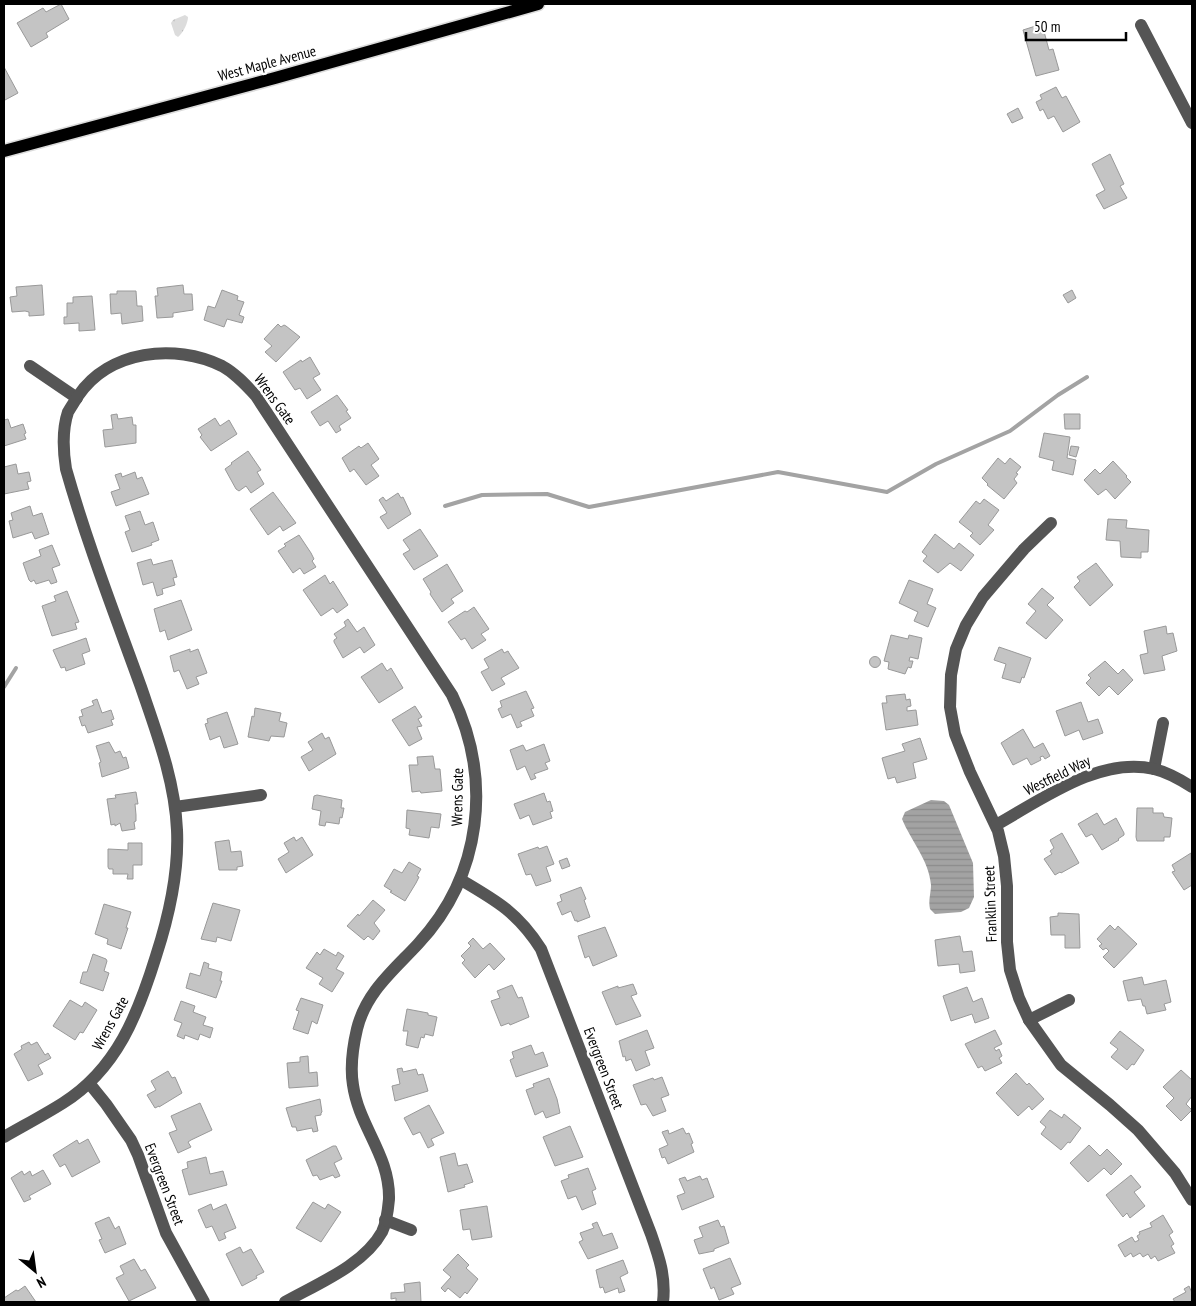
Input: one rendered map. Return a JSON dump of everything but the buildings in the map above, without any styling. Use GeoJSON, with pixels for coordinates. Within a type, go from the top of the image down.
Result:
{"type":"FeatureCollection","features":[{"type":"Feature","properties":{"kind":"main road","name":"West Maple Avenue"},"geometry":{"type":"LineString","coordinates":[[4,151],[275,78],[538,4]]}},
{"type":"Feature","properties":{"kind":"street"},"geometry":{"type":"LineString","coordinates":[[1141,25],[1192,123]]}},
{"type":"Feature","properties":{"kind":"street","name":"Wrens Gate"},"geometry":{"type":"LineString","coordinates":[[4,1137],[64,1103],[89,1083],[104,1066],[134,1021],[167,921],[174,882],[177,849],[175,807],[159,741],[66,469],[63,451],[64,429],[69,411],[86,385],[107,368],[127,359],[156,353],[183,354],[202,358],[224,367],[242,381],[256,396],[452,696],[461,713],[474,757],[477,792],[470,851],[461,880],[437,922],[419,944],[384,979],[369,1000],[357,1027],[353,1057],[353,1084],[360,1113],[385,1166],[389,1186],[388,1210],[382,1231],[355,1262],[286,1302]]}},
{"type":"Feature","properties":{"kind":"street"},"geometry":{"type":"LineString","coordinates":[[30,366],[77,398]]}},
{"type":"Feature","properties":{"kind":"street","name":"Franklin Street"},"geometry":{"type":"LineString","coordinates":[[1051,523],[1024,549],[983,597],[966,625],[956,650],[951,675],[950,707],[955,734],[970,772],[996,825],[1004,856],[1007,886],[1007,942],[1010,970],[1019,998],[1029,1020],[1061,1065],[1138,1130],[1175,1173],[1192,1200]]}},
{"type":"Feature","properties":{"kind":"street"},"geometry":{"type":"LineString","coordinates":[[1154,769],[1162,723]]}},
{"type":"Feature","properties":{"kind":"street","name":"Westfield Way"},"geometry":{"type":"LineString","coordinates":[[996,825],[1072,783],[1107,769],[1128,767],[1154,769],[1192,787]]}},
{"type":"Feature","properties":{"kind":"street"},"geometry":{"type":"LineString","coordinates":[[175,807],[261,795]]}},
{"type":"Feature","properties":{"kind":"street","name":"Evergreen Street"},"geometry":{"type":"LineString","coordinates":[[461,880],[495,900],[512,913],[530,932],[540,950],[654,1242],[662,1267],[665,1289],[663,1302]]}},
{"type":"Feature","properties":{"kind":"street"},"geometry":{"type":"LineString","coordinates":[[1029,1020],[1069,1000]]}},
{"type":"Feature","properties":{"kind":"street","name":"Evergreen Street"},"geometry":{"type":"LineString","coordinates":[[89,1083],[131,1140],[166,1233],[204,1302]]}},
{"type":"Feature","properties":{"kind":"street"},"geometry":{"type":"LineString","coordinates":[[385,1220],[411,1230]]}},
{"type":"Feature","properties":{"kind":"green space"},"geometry":{"type":"Polygon","coordinates":[[[185,15],[188,17],[187,22],[178,37],[175,35],[171,23],[173,20],[185,15]]]}},
{"type":"Feature","properties":{"kind":"shaded area"},"geometry":{"type":"Polygon","coordinates":[[[931,800],[944,801],[949,805],[973,863],[974,897],[969,908],[961,912],[935,914],[930,909],[930,876],[902,819],[905,812],[931,800]]]}},
{"type":"Feature","properties":{"kind":"waterway"},"geometry":{"type":"LineString","coordinates":[[445,506],[482,495],[547,494],[589,507],[778,472],[887,492],[936,464],[1010,431],[1058,395],[1087,377]]}},
{"type":"Feature","properties":{"kind":"waterway"},"geometry":{"type":"LineString","coordinates":[[4,687],[16,668]]}}]}
